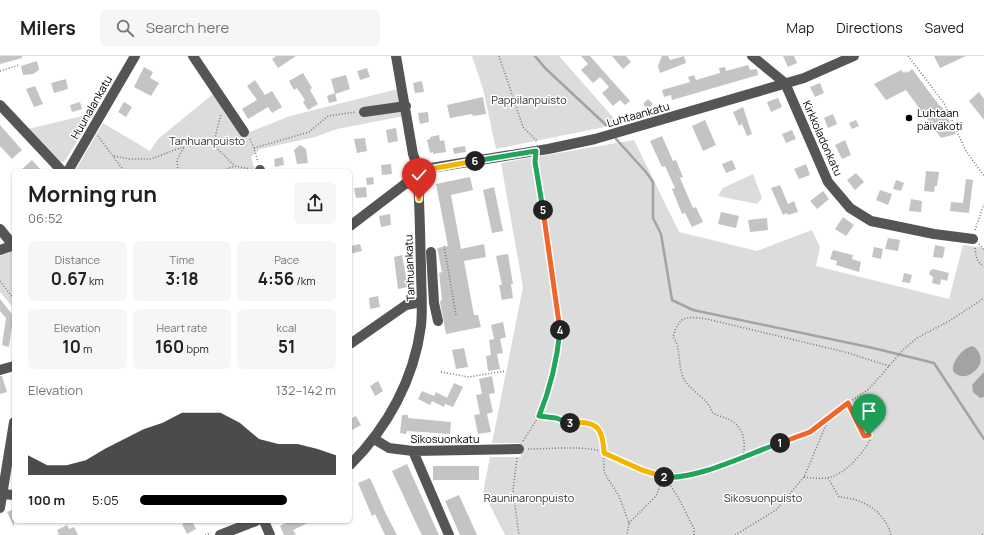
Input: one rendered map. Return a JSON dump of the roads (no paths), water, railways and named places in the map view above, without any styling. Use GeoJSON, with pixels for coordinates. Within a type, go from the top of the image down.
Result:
{"type":"FeatureCollection","features":[{"type":"Feature","properties":{"kind":"street","name":"Huunalankatu"},"geometry":{"type":"LineString","coordinates":[[69,169],[135,56]]}},
{"type":"Feature","properties":{"kind":"street"},"geometry":{"type":"LineString","coordinates":[[193,56],[226,103],[244,132]]}},
{"type":"Feature","properties":{"kind":"street"},"geometry":{"type":"LineString","coordinates":[[396,56],[414,157],[423,172]]}},
{"type":"Feature","properties":{"kind":"street","name":"Kirkkoladonkatu"},"geometry":{"type":"LineString","coordinates":[[752,56],[785,83],[828,182],[850,208],[871,221],[934,234],[973,239]]}},
{"type":"Feature","properties":{"kind":"street","name":"Luhtaankatu"},"geometry":{"type":"LineString","coordinates":[[423,172],[430,168],[536,151],[595,139],[818,73],[854,56]]}},
{"type":"Feature","properties":{"kind":"street"},"geometry":{"type":"LineString","coordinates":[[0,105],[60,169]]}},
{"type":"Feature","properties":{"kind":"street"},"geometry":{"type":"LineString","coordinates":[[364,112],[406,106]]}},
{"type":"Feature","properties":{"kind":"street","name":"Tanhuankatu"},"geometry":{"type":"LineString","coordinates":[[352,463],[374,439],[392,411],[411,370],[419,336],[422,302],[418,182],[423,172]]}},
{"type":"Feature","properties":{"kind":"street"},"geometry":{"type":"LineString","coordinates":[[352,224],[405,184],[418,182]]}},
{"type":"Feature","properties":{"kind":"street"},"geometry":{"type":"LineString","coordinates":[[0,229],[12,244]]}},
{"type":"Feature","properties":{"kind":"street"},"geometry":{"type":"LineString","coordinates":[[0,250],[12,245]]}},
{"type":"Feature","properties":{"kind":"street"},"geometry":{"type":"LineString","coordinates":[[431,252],[434,303],[438,321]]}},
{"type":"Feature","properties":{"kind":"street"},"geometry":{"type":"LineString","coordinates":[[352,343],[406,305],[422,302]]}},
{"type":"Feature","properties":{"kind":"street"},"geometry":{"type":"LineString","coordinates":[[0,370],[12,367]]}},
{"type":"Feature","properties":{"kind":"street"},"geometry":{"type":"LineString","coordinates":[[0,508],[12,434]]}},
{"type":"Feature","properties":{"kind":"street","name":"Sikosuonkatu"},"geometry":{"type":"LineString","coordinates":[[374,439],[389,448],[413,451],[519,449]]}},
{"type":"Feature","properties":{"kind":"street"},"geometry":{"type":"LineString","coordinates":[[413,451],[449,535]]}},
{"type":"Feature","properties":{"kind":"street"},"geometry":{"type":"LineString","coordinates":[[2,494],[12,495]]}},
{"type":"Feature","properties":{"kind":"street"},"geometry":{"type":"LineString","coordinates":[[220,535],[251,523]]}},
{"type":"Feature","properties":{"kind":"street"},"geometry":{"type":"LineString","coordinates":[[265,523],[270,535]]}},
{"type":"Feature","properties":{"kind":"waterway"},"geometry":{"type":"LineString","coordinates":[[535,56],[545,68],[606,125]]}},
{"type":"Feature","properties":{"kind":"waterway"},"geometry":{"type":"LineString","coordinates":[[616,139],[646,172],[653,182],[653,218],[661,234],[672,300],[693,310],[873,348],[934,363],[984,439]]}},
{"type":"Feature","properties":{"kind":"place","name":"Luhtaan päiväkoti"},"geometry":{"type":"Point","coordinates":[909,118]}},
{"type":"Feature","properties":{"kind":"park label","name":"Pappilanpuisto"},"geometry":{"type":"Point","coordinates":[529,99]}},
{"type":"Feature","properties":{"kind":"park label","name":"Tanhuanpuisto"},"geometry":{"type":"Point","coordinates":[207,140]}},
{"type":"Feature","properties":{"kind":"park label","name":"Rauninaronpuisto"},"geometry":{"type":"Point","coordinates":[529,497]}},
{"type":"Feature","properties":{"kind":"park label","name":"Sikosuonpuisto"},"geometry":{"type":"Point","coordinates":[763,497]}}]}
